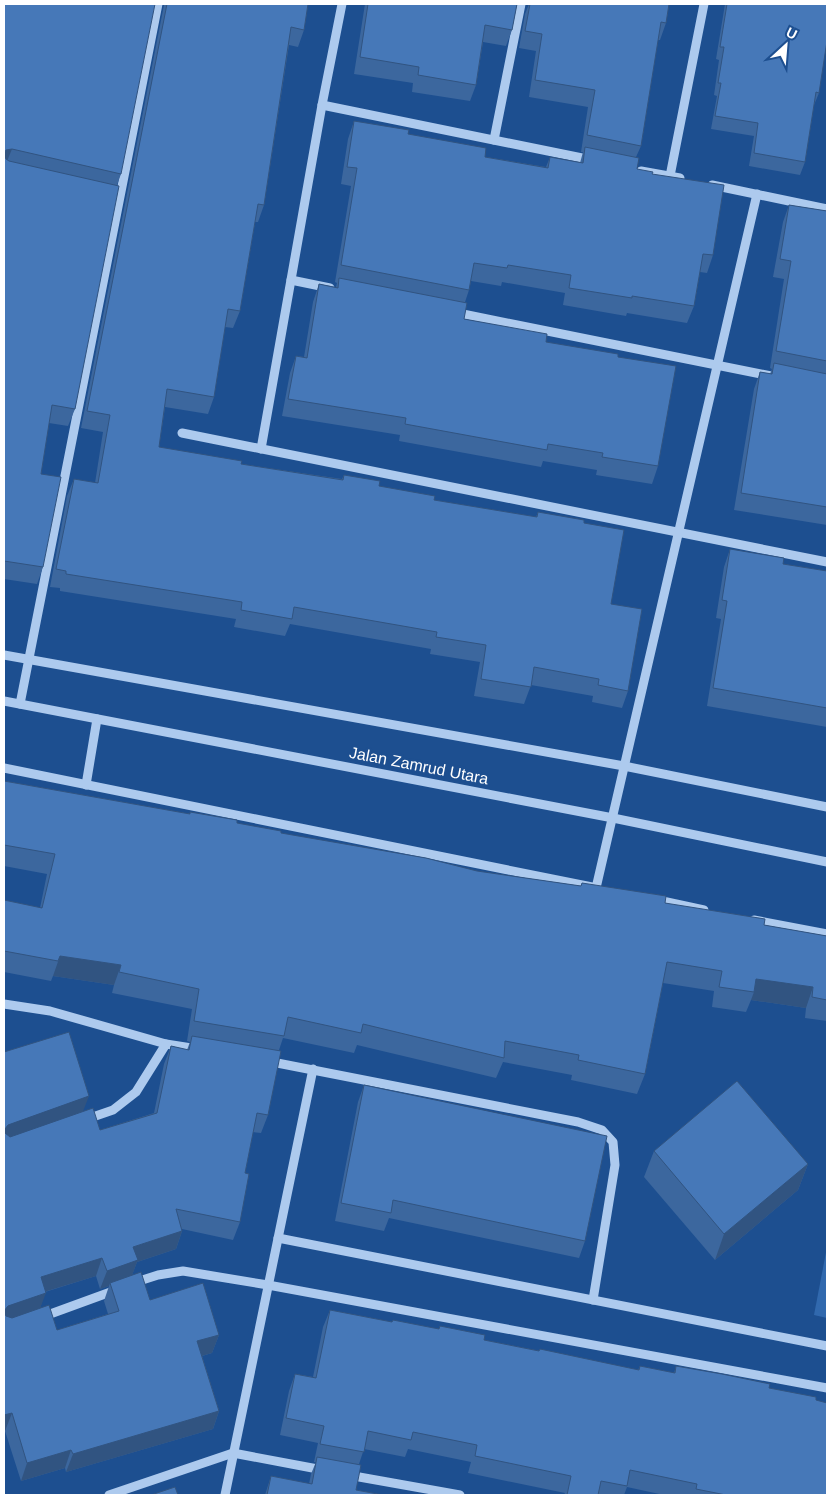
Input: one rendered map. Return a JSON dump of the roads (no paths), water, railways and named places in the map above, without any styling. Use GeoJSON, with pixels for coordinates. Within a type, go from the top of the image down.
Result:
{"type":"FeatureCollection","features":[{"type":"Feature","properties":{"kind":"street"},"geometry":{"type":"LineString","coordinates":[[20,704],[158,4]]}},
{"type":"Feature","properties":{"kind":"street"},"geometry":{"type":"LineString","coordinates":[[261,449],[322,105],[342,4]]}},
{"type":"Feature","properties":{"kind":"street"},"geometry":{"type":"LineString","coordinates":[[494,140],[520,4]]}},
{"type":"Feature","properties":{"kind":"street"},"geometry":{"type":"LineString","coordinates":[[670,176],[704,4]]}},
{"type":"Feature","properties":{"kind":"street"},"geometry":{"type":"LineString","coordinates":[[322,105],[602,162]]}},
{"type":"Feature","properties":{"kind":"street"},"geometry":{"type":"LineString","coordinates":[[631,168],[689,180]]}},
{"type":"Feature","properties":{"kind":"street"},"geometry":{"type":"LineString","coordinates":[[699,182],[827,209]]}},
{"type":"Feature","properties":{"kind":"street"},"geometry":{"type":"LineString","coordinates":[[596,888],[757,194]]}},
{"type":"Feature","properties":{"kind":"street"},"geometry":{"type":"LineString","coordinates":[[109,196],[119,198]]}},
{"type":"Feature","properties":{"kind":"street"},"geometry":{"type":"LineString","coordinates":[[291,280],[340,290]]}},
{"type":"Feature","properties":{"kind":"street"},"geometry":{"type":"LineString","coordinates":[[446,311],[782,378]]}},
{"type":"Feature","properties":{"kind":"street"},"geometry":{"type":"LineString","coordinates":[[182,433],[827,562]]}},
{"type":"Feature","properties":{"kind":"street","name":"Jalan Zamrud Utara"},"geometry":{"type":"LineString","coordinates":[[4,655],[624,766],[827,807]]}},
{"type":"Feature","properties":{"kind":"street","name":"Jalan Zamrud Utara"},"geometry":{"type":"LineString","coordinates":[[4,701],[612,818],[827,862]]}},
{"type":"Feature","properties":{"kind":"street"},"geometry":{"type":"LineString","coordinates":[[86,785],[97,719]]}},
{"type":"Feature","properties":{"kind":"street"},"geometry":{"type":"LineString","coordinates":[[4,768],[606,890]]}},
{"type":"Feature","properties":{"kind":"street"},"geometry":{"type":"LineString","coordinates":[[644,898],[712,911]]}},
{"type":"Feature","properties":{"kind":"street"},"geometry":{"type":"LineString","coordinates":[[741,917],[827,934]]}},
{"type":"Feature","properties":{"kind":"street"},"geometry":{"type":"LineString","coordinates":[[4,1004],[50,1011],[166,1044],[205,1051]]}},
{"type":"Feature","properties":{"kind":"street"},"geometry":{"type":"LineString","coordinates":[[77,1123],[113,1110],[136,1092],[166,1044]]}},
{"type":"Feature","properties":{"kind":"street"},"geometry":{"type":"LineString","coordinates":[[254,1059],[578,1122],[602,1130],[613,1142],[615,1165],[593,1300]]}},
{"type":"Feature","properties":{"kind":"street"},"geometry":{"type":"LineString","coordinates":[[224,1495],[313,1069]]}},
{"type":"Feature","properties":{"kind":"street"},"geometry":{"type":"LineString","coordinates":[[278,1238],[827,1346]]}},
{"type":"Feature","properties":{"kind":"street"},"geometry":{"type":"LineString","coordinates":[[31,1320],[158,1274],[184,1271],[827,1388]]}},
{"type":"Feature","properties":{"kind":"street"},"geometry":{"type":"LineString","coordinates":[[109,1495],[233,1453],[460,1495]]}}]}
